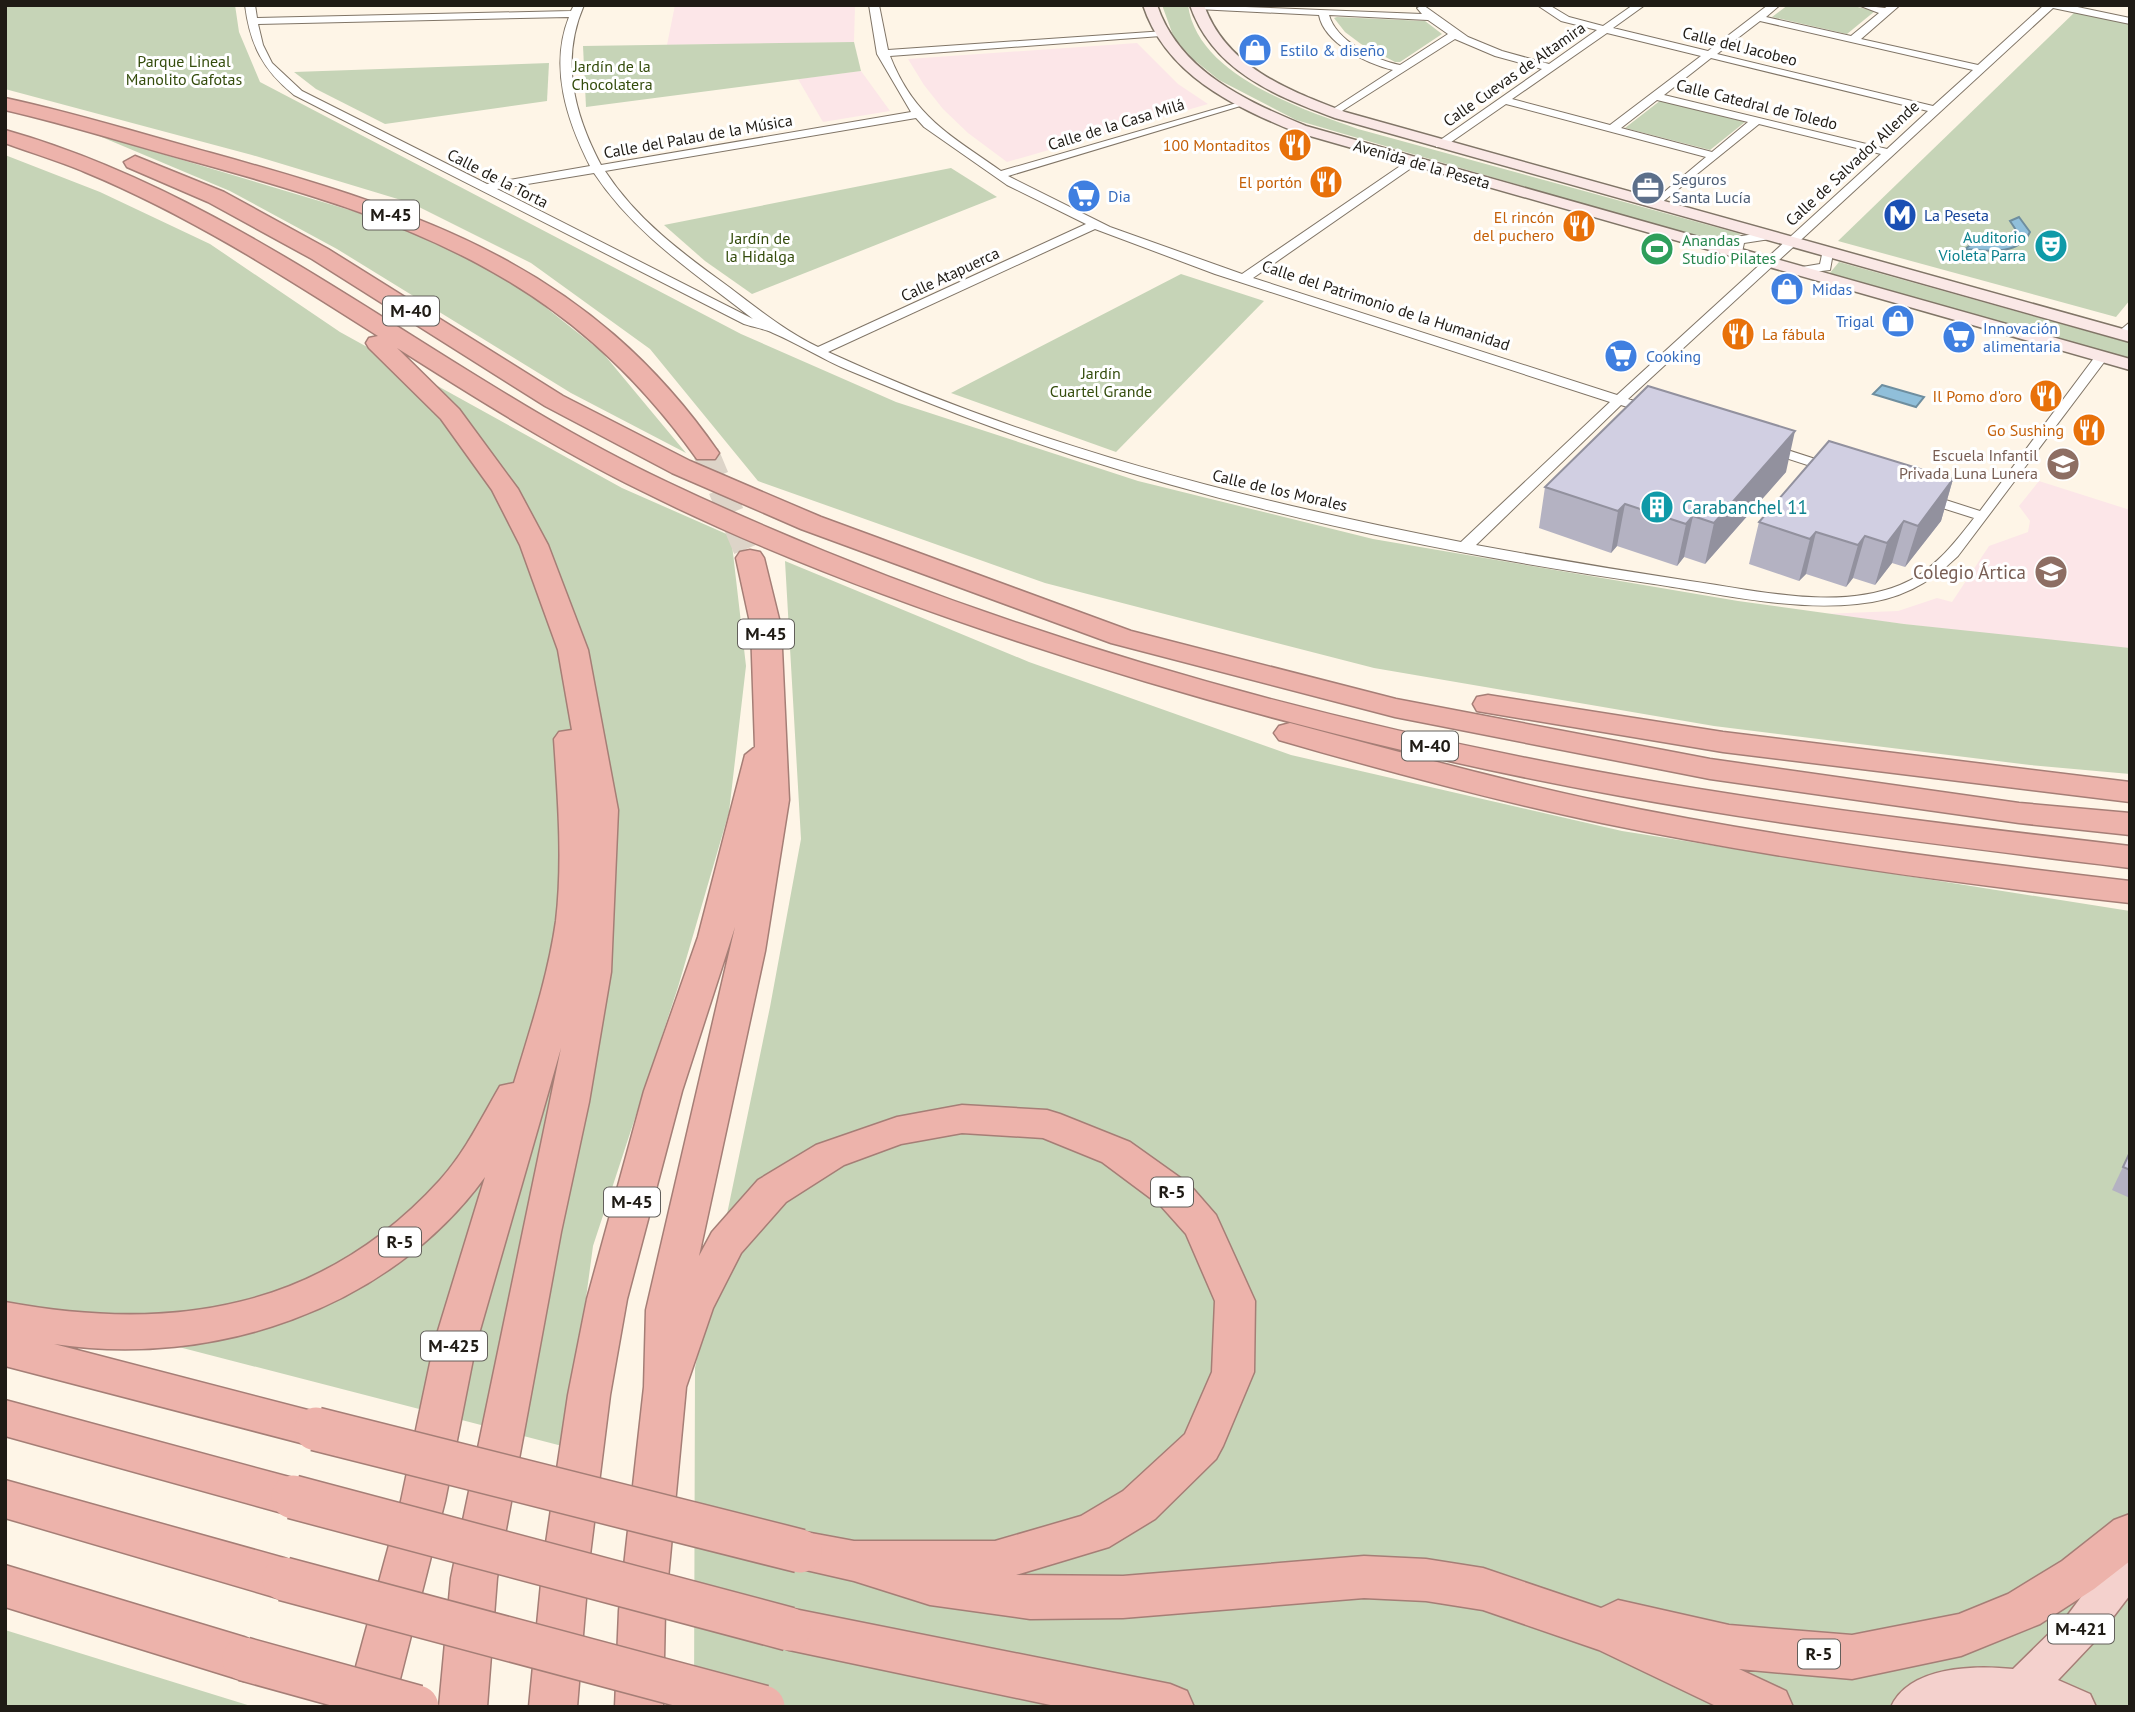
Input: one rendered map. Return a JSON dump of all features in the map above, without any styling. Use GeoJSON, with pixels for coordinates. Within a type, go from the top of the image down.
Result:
{"type":"FeatureCollection","features":[{"type":"Feature","properties":{"kind":"highway","name":"M-45"},"geometry":{"type":"LineString","coordinates":[[5,104],[337,195],[411,222],[478,254],[524,278],[624,355],[684,418],[706,453]]}},
{"type":"Feature","properties":{"kind":"highway","name":"M-40"},"geometry":{"type":"LineString","coordinates":[[5,115],[110,151],[216,197],[320,254],[555,401],[681,467],[811,523],[1121,638],[1395,708],[1710,769],[2006,811],[2130,824]]}},
{"type":"Feature","properties":{"kind":"highway","name":"M-40"},"geometry":{"type":"LineString","coordinates":[[5,136],[116,177],[189,211],[242,241],[521,416],[652,485],[753,545],[999,626],[1237,698],[1388,736],[1548,772],[1706,800],[2130,857]]}},
{"type":"Feature","properties":{"kind":"highway"},"geometry":{"type":"LineString","coordinates":[[242,241],[259,261],[367,333],[450,414],[505,489],[534,545],[573,650],[602,810],[593,972],[570,1102],[541,1232],[474,1578],[463,1707]]}},
{"type":"Feature","properties":{"kind":"highway","name":"M-45"},"geometry":{"type":"LineString","coordinates":[[639,1707],[642,1611],[665,1387],[667,1310],[748,951],[773,800],[772,711],[766,627],[753,545]]}},
{"type":"Feature","properties":{"kind":"highway"},"geometry":{"type":"LineString","coordinates":[[753,545],[801,559],[1087,671],[1364,756],[1526,797],[1704,831],[1995,877],[2130,892]]}},
{"type":"Feature","properties":{"kind":"highway"},"geometry":{"type":"LineString","coordinates":[[939,572],[1048,597],[1135,623],[1407,691],[1723,742],[2130,792]]}},
{"type":"Feature","properties":{"kind":"highway"},"geometry":{"type":"LineString","coordinates":[[551,590],[570,736],[576,808],[574,875]]}},
{"type":"Feature","properties":{"kind":"highway","name":"M-45"},"geometry":{"type":"LineString","coordinates":[[553,1707],[566,1563],[589,1395],[607,1299],[663,1091],[715,937],[772,711]]}},
{"type":"Feature","properties":{"kind":"highway","name":"R-5"},"geometry":{"type":"LineString","coordinates":[[5,1319],[70,1331],[159,1333],[252,1317],[328,1287],[408,1237],[463,1182],[503,1120],[533,1048],[563,911],[574,875]]}},
{"type":"Feature","properties":{"kind":"highway","name":"M-425"},"geometry":{"type":"LineString","coordinates":[[369,1707],[423,1501],[455,1344],[560,991],[573,920],[574,875]]}},
{"type":"Feature","properties":{"kind":"highway","name":"R-5"},"geometry":{"type":"LineString","coordinates":[[665,1387],[693,1308],[726,1243],[772,1191],[830,1155],[897,1131],[962,1119],[1047,1124],[1116,1152],[1175,1195],[1202,1226],[1235,1301],[1233,1372],[1201,1446],[1139,1505],[1093,1533],[995,1561],[854,1561]]}},
{"type":"Feature","properties":{"kind":"highway","name":"R-5"},"geometry":{"type":"LineString","coordinates":[[5,1349],[800,1551],[854,1561],[930,1584],[1030,1598],[1123,1597],[1364,1577],[1426,1580],[1483,1589],[1729,1647],[1852,1657],[1961,1635],[2024,1609],[2078,1575],[2130,1534]]}},
{"type":"Feature","properties":{"kind":"highway"},"geometry":{"type":"LineString","coordinates":[[5,1418],[789,1629],[1170,1707]]}},
{"type":"Feature","properties":{"kind":"highway"},"geometry":{"type":"LineString","coordinates":[[5,1499],[284,1579],[764,1707]]}},
{"type":"Feature","properties":{"kind":"highway"},"geometry":{"type":"LineString","coordinates":[[5,1586],[244,1659],[418,1707]]}},
{"type":"Feature","properties":{"kind":"highway","name":"R-5"},"geometry":{"type":"LineString","coordinates":[[1483,1589],[1611,1633],[1769,1707]]}},
{"type":"Feature","properties":{"kind":"main road","name":"M-421"},"geometry":{"type":"LineString","coordinates":[[2021,1688],[2051,1662],[2105,1603],[2130,1562]]}},
{"type":"Feature","properties":{"kind":"main road"},"geometry":{"type":"LineString","coordinates":[[1911,1707],[1947,1690],[1984,1685],[2021,1688],[2076,1707]]}},
{"type":"Feature","properties":{"kind":"street","name":"Calle de la Torta"},"geometry":{"type":"LineString","coordinates":[[250,5],[260,56],[275,75],[298,93],[748,321],[780,332]]}},
{"type":"Feature","properties":{"kind":"street","name":"Calle del Patrimonio de la Humanidad"},"geometry":{"type":"LineString","coordinates":[[874,5],[881,54],[918,114],[998,175],[1094,225],[1245,278],[1664,415]]}},
{"type":"Feature","properties":{"kind":"street","name":"Avenida de la Peseta"},"geometry":{"type":"LineString","coordinates":[[1150,5],[1161,33],[1195,72],[1243,102],[1301,129],[2130,365]]}},
{"type":"Feature","properties":{"kind":"street"},"geometry":{"type":"LineString","coordinates":[[1420,5],[1428,17],[1455,34],[1495,52],[1551,68]]}},
{"type":"Feature","properties":{"kind":"street","name":"Calle del Jacobeo"},"geometry":{"type":"LineString","coordinates":[[1542,5],[1565,19],[1605,30],[1935,110]]}},
{"type":"Feature","properties":{"kind":"street","name":"Calle Cuevas de Altamira"},"geometry":{"type":"LineString","coordinates":[[1440,145],[1640,5]]}},
{"type":"Feature","properties":{"kind":"street"},"geometry":{"type":"LineString","coordinates":[[1612,129],[1775,5]]}},
{"type":"Feature","properties":{"kind":"street"},"geometry":{"type":"LineString","coordinates":[[1863,5],[1891,9]]}},
{"type":"Feature","properties":{"kind":"street"},"geometry":{"type":"LineString","coordinates":[[2051,5],[2130,21]]}},
{"type":"Feature","properties":{"kind":"street","name":"Calle de Salvador Allende"},"geometry":{"type":"LineString","coordinates":[[1464,548],[1620,400],[2051,5]]}},
{"type":"Feature","properties":{"kind":"street"},"geometry":{"type":"LineString","coordinates":[[1197,6],[1428,17]]}},
{"type":"Feature","properties":{"kind":"street","name":"Avenida de la Peseta"},"geometry":{"type":"LineString","coordinates":[[1197,6],[1209,34],[1228,55],[1280,90],[1334,113],[1766,236],[2127,332]]}},
{"type":"Feature","properties":{"kind":"street"},"geometry":{"type":"LineString","coordinates":[[1853,40],[1891,9]]}},
{"type":"Feature","properties":{"kind":"street"},"geometry":{"type":"LineString","coordinates":[[252,21],[577,10]]}},
{"type":"Feature","properties":{"kind":"street","name":"Calle de los Morales"},"geometry":{"type":"LineString","coordinates":[[577,10],[566,57],[568,94],[578,131],[597,170],[636,218],[676,258],[780,332],[972,416],[1123,467],[1268,506],[1464,548],[1677,583],[1765,595],[1850,600],[1891,593],[1926,579],[1983,516],[2102,357]]}},
{"type":"Feature","properties":{"kind":"street"},"geometry":{"type":"LineString","coordinates":[[1325,12],[1323,17],[1329,26],[1349,45],[1381,62],[1403,69]]}},
{"type":"Feature","properties":{"kind":"street"},"geometry":{"type":"LineString","coordinates":[[1758,19],[1980,69]]}},
{"type":"Feature","properties":{"kind":"street"},"geometry":{"type":"LineString","coordinates":[[881,54],[1161,33]]}},
{"type":"Feature","properties":{"kind":"street"},"geometry":{"type":"LineString","coordinates":[[1334,113],[1455,34]]}},
{"type":"Feature","properties":{"kind":"street","name":"Calle Catedral de Toledo"},"geometry":{"type":"LineString","coordinates":[[1657,96],[1890,153]]}},
{"type":"Feature","properties":{"kind":"street"},"geometry":{"type":"LineString","coordinates":[[1503,100],[1712,155]]}},
{"type":"Feature","properties":{"kind":"street","name":"Calle de la Casa Milá"},"geometry":{"type":"LineString","coordinates":[[998,175],[1243,102]]}},
{"type":"Feature","properties":{"kind":"street","name":"Calle del Palau de la Música"},"geometry":{"type":"LineString","coordinates":[[484,188],[918,114]]}},
{"type":"Feature","properties":{"kind":"street"},"geometry":{"type":"LineString","coordinates":[[1655,205],[1756,121]]}},
{"type":"Feature","properties":{"kind":"street"},"geometry":{"type":"LineString","coordinates":[[1245,278],[1413,162]]}},
{"type":"Feature","properties":{"kind":"street","name":"Calle Atapuerca"},"geometry":{"type":"LineString","coordinates":[[820,351],[1094,225]]}},
{"type":"Feature","properties":{"kind":"street"},"geometry":{"type":"LineString","coordinates":[[1737,254],[1736,245],[1740,240],[1766,236]]}},
{"type":"Feature","properties":{"kind":"street"},"geometry":{"type":"LineString","coordinates":[[1800,271],[1826,267],[1828,253]]}},
{"type":"Feature","properties":{"kind":"street"},"geometry":{"type":"LineString","coordinates":[[642,268],[667,268],[676,258]]}},
{"type":"Feature","properties":{"kind":"street"},"geometry":{"type":"LineString","coordinates":[[1757,444],[1850,474]]}},
{"type":"Feature","properties":{"kind":"street"},"geometry":{"type":"LineString","coordinates":[[1903,491],[1983,516]]}},
{"type":"Feature","properties":{"kind":"shaded area"},"geometry":{"type":"Polygon","coordinates":[[[675,5],[855,5],[854,42],[667,45],[675,5]]]}},
{"type":"Feature","properties":{"kind":"shaded area"},"geometry":{"type":"Polygon","coordinates":[[[1137,43],[1178,84],[1208,104],[1007,162],[968,133],[943,109],[908,59],[1137,43]]]}},
{"type":"Feature","properties":{"kind":"shaded area"},"geometry":{"type":"Polygon","coordinates":[[[861,71],[890,111],[823,122],[798,79],[861,71]]]}},
{"type":"Feature","properties":{"kind":"shaded area","name":"Colegio Ártica"},"geometry":{"type":"Polygon","coordinates":[[[2039,481],[2130,510],[2130,651],[1821,614],[1898,611],[1937,598],[1952,602],[1989,546],[2028,532],[2030,521],[2019,506],[2039,481]]]}},
{"type":"Feature","properties":{"kind":"green space","name":"Parque Lineal Manolito Gafotas"},"geometry":{"type":"Polygon","coordinates":[[[5,5],[235,5],[239,32],[260,82],[741,334],[896,402],[1138,481],[1373,539],[1738,601],[1904,624],[2130,648],[2130,774],[2030,765],[1714,726],[1374,668],[1045,583],[758,481],[650,349],[531,263],[411,203],[252,155],[5,89],[5,5]]]}},
{"type":"Feature","properties":{"kind":"green space"},"geometry":{"type":"Polygon","coordinates":[[[1162,5],[1188,5],[1196,30],[1210,51],[1231,70],[1255,86],[1309,111],[1358,129],[1741,234],[1730,239],[1728,246],[1296,120],[1219,80],[1193,59],[1174,38],[1162,5]]]}},
{"type":"Feature","properties":{"kind":"green space"},"geometry":{"type":"Polygon","coordinates":[[[1788,5],[1849,5],[1875,11],[1847,34],[1772,17],[1788,5]]]}},
{"type":"Feature","properties":{"kind":"green space"},"geometry":{"type":"Polygon","coordinates":[[[2076,11],[2130,23],[2130,300],[2116,317],[1838,241],[2076,11]]]}},
{"type":"Feature","properties":{"kind":"green space"},"geometry":{"type":"Polygon","coordinates":[[[1334,18],[1425,21],[1442,34],[1400,62],[1395,62],[1345,32],[1334,18]]]}},
{"type":"Feature","properties":{"kind":"green space","name":"Jardín de la Chocolatera"},"geometry":{"type":"Polygon","coordinates":[[[854,42],[861,71],[586,107],[583,46],[854,42]]]}},
{"type":"Feature","properties":{"kind":"green space"},"geometry":{"type":"Polygon","coordinates":[[[549,63],[547,101],[385,124],[316,89],[294,72],[549,63]]]}},
{"type":"Feature","properties":{"kind":"green space"},"geometry":{"type":"Polygon","coordinates":[[[1661,100],[1745,122],[1710,150],[1625,128],[1661,100]]]}},
{"type":"Feature","properties":{"kind":"green space"},"geometry":{"type":"Polygon","coordinates":[[[92,133],[393,223],[506,276],[602,352],[686,453],[571,393],[337,249],[230,191],[92,133]]]}},
{"type":"Feature","properties":{"kind":"green space"},"geometry":{"type":"Polygon","coordinates":[[[5,155],[100,192],[210,244],[340,332],[622,488],[731,536],[746,666],[729,812],[678,987],[593,1246],[566,1447],[5,1302],[5,155]]]}},
{"type":"Feature","properties":{"kind":"green space","name":"Jardín de la Hidalga"},"geometry":{"type":"Polygon","coordinates":[[[951,168],[997,197],[752,294],[705,261],[664,225],[951,168]]]}},
{"type":"Feature","properties":{"kind":"green space"},"geometry":{"type":"Polygon","coordinates":[[[1839,262],[2130,343],[2130,359],[1829,274],[1839,262]]]}},
{"type":"Feature","properties":{"kind":"green space","name":"Jardín Cuartel Grande"},"geometry":{"type":"Polygon","coordinates":[[[1181,274],[1264,301],[1116,452],[951,393],[1181,274]]]}},
{"type":"Feature","properties":{"kind":"green space"},"geometry":{"type":"Polygon","coordinates":[[[785,561],[1029,662],[1291,755],[1622,831],[2130,911],[2130,1707],[694,1707],[695,1368],[770,1007],[801,839],[785,561]]]}},
{"type":"Feature","properties":{"kind":"green space"},"geometry":{"type":"Polygon","coordinates":[[[5,1630],[254,1707],[5,1707],[5,1630]]]}},
{"type":"Feature","properties":{"kind":"water"},"geometry":{"type":"Polygon","coordinates":[[[2019,217],[2030,232],[2018,245],[2002,250],[1965,249],[1972,244],[2005,241],[2016,230],[2010,221],[2019,217]]]}},
{"type":"Feature","properties":{"kind":"water"},"geometry":{"type":"Polygon","coordinates":[[[1882,385],[1924,397],[1916,407],[1873,394],[1882,385]]]}},
{"type":"Feature","properties":{"kind":"building"},"geometry":{"type":"Polygon","coordinates":[[[1648,386],[1795,431],[1714,523],[1693,516],[1686,524],[1625,504],[1618,511],[1545,487],[1648,386]]]}},
{"type":"Feature","properties":{"kind":"building"},"geometry":{"type":"Polygon","coordinates":[[[1829,441],[1953,479],[1918,526],[1904,521],[1887,543],[1865,536],[1858,545],[1816,532],[1810,539],[1759,522],[1829,441]]]}},
{"type":"Feature","properties":{"kind":"building"},"geometry":{"type":"Polygon","coordinates":[[[2130,1152],[2130,1170],[2123,1167],[2130,1152]]]}},
{"type":"Feature","properties":{"kind":"tunnel"},"geometry":{"type":"LineString","coordinates":[[706,453],[750,558]]}},
{"type":"Feature","properties":{"kind":"place","name":"Estilo & diseño"},"geometry":{"type":"Point","coordinates":[1255,50]}},
{"type":"Feature","properties":{"kind":"place","name":"100 Montaditos"},"geometry":{"type":"Point","coordinates":[1295,145]}},
{"type":"Feature","properties":{"kind":"place","name":"El portón"},"geometry":{"type":"Point","coordinates":[1326,182]}},
{"type":"Feature","properties":{"kind":"place","name":"Seguros Santa Lucía"},"geometry":{"type":"Point","coordinates":[1648,188]}},
{"type":"Feature","properties":{"kind":"place","name":"Dia"},"geometry":{"type":"Point","coordinates":[1084,196]}},
{"type":"Feature","properties":{"kind":"place","name":"La Peseta"},"geometry":{"type":"Point","coordinates":[1900,215]}},
{"type":"Feature","properties":{"kind":"place","name":"El rincón del puchero"},"geometry":{"type":"Point","coordinates":[1579,226]}},
{"type":"Feature","properties":{"kind":"place","name":"Auditorio Violeta Parra"},"geometry":{"type":"Point","coordinates":[2051,246]}},
{"type":"Feature","properties":{"kind":"place","name":"Anandas Studio Pilates"},"geometry":{"type":"Point","coordinates":[1657,249]}},
{"type":"Feature","properties":{"kind":"place","name":"Midas"},"geometry":{"type":"Point","coordinates":[1787,289]}},
{"type":"Feature","properties":{"kind":"place","name":"Trigal"},"geometry":{"type":"Point","coordinates":[1898,321]}},
{"type":"Feature","properties":{"kind":"place","name":"La fábula"},"geometry":{"type":"Point","coordinates":[1738,334]}},
{"type":"Feature","properties":{"kind":"place","name":"Innovación alimentaria"},"geometry":{"type":"Point","coordinates":[1959,337]}},
{"type":"Feature","properties":{"kind":"place","name":"Cooking"},"geometry":{"type":"Point","coordinates":[1621,356]}},
{"type":"Feature","properties":{"kind":"place","name":"Il Pomo d'oro"},"geometry":{"type":"Point","coordinates":[2046,396]}},
{"type":"Feature","properties":{"kind":"place","name":"Go Sushing"},"geometry":{"type":"Point","coordinates":[2089,430]}},
{"type":"Feature","properties":{"kind":"place","name":"Escuela Infantil Privada Luna Lunera"},"geometry":{"type":"Point","coordinates":[2063,464]}},
{"type":"Feature","properties":{"kind":"place","name":"Carabanchel 11"},"geometry":{"type":"Point","coordinates":[1657,507]}},
{"type":"Feature","properties":{"kind":"place","name":"Colegio Ártica"},"geometry":{"type":"Point","coordinates":[2051,572]}}]}
